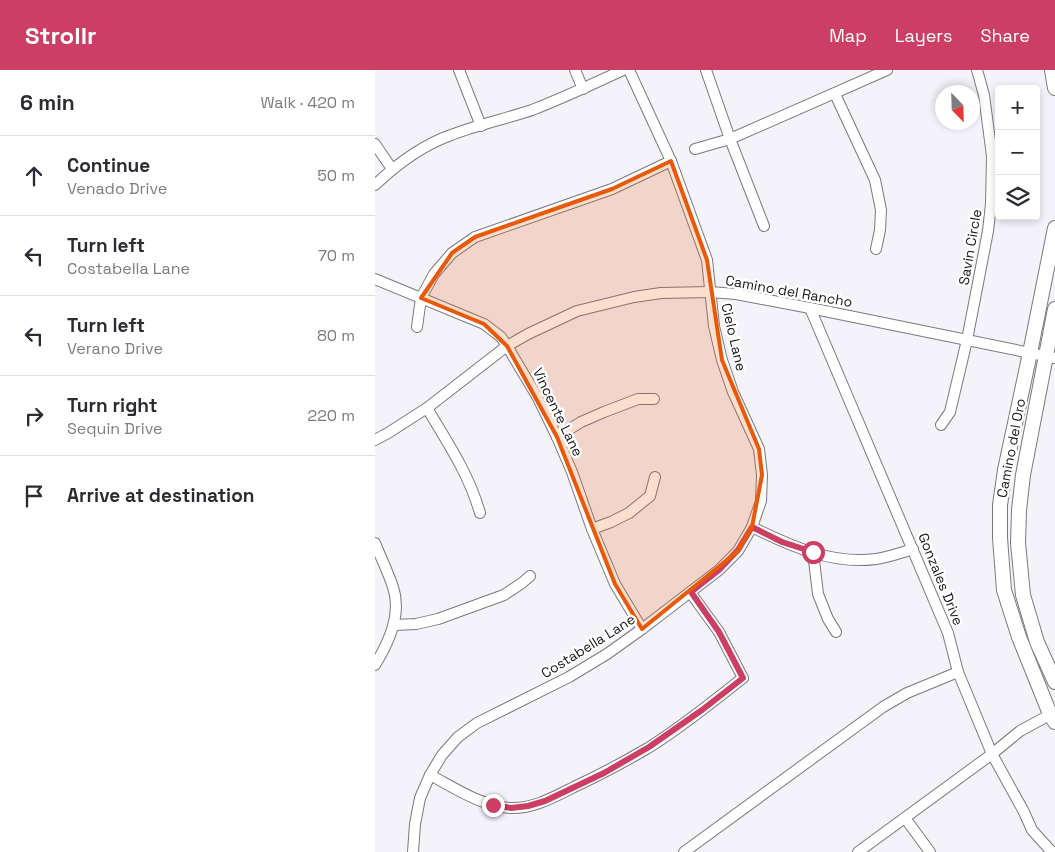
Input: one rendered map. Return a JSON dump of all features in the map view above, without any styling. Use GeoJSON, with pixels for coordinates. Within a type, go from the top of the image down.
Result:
{"type":"FeatureCollection","features":[{"type":"Feature","properties":{"kind":"street"},"geometry":{"type":"LineString","coordinates":[[459,70],[481,126]]}},
{"type":"Feature","properties":{"kind":"street"},"geometry":{"type":"LineString","coordinates":[[575,70],[583,89]]}},
{"type":"Feature","properties":{"kind":"street"},"geometry":{"type":"LineString","coordinates":[[375,185],[392,169],[431,144],[451,134],[531,110],[623,70]]}},
{"type":"Feature","properties":{"kind":"street","name":"Cielo Lane"},"geometry":{"type":"LineString","coordinates":[[629,70],[671,161],[707,260],[714,326],[722,360],[733,392],[759,449],[763,475],[761,501],[752,527]]}},
{"type":"Feature","properties":{"kind":"street"},"geometry":{"type":"LineString","coordinates":[[706,70],[730,139],[764,226]]}},
{"type":"Feature","properties":{"kind":"street"},"geometry":{"type":"LineString","coordinates":[[695,149],[730,139],[887,70]]}},
{"type":"Feature","properties":{"kind":"street","name":"Savin Circle"},"geometry":{"type":"LineString","coordinates":[[941,425],[950,412],[967,340],[988,231],[991,204],[992,156],[984,95],[977,70]]}},
{"type":"Feature","properties":{"kind":"street"},"geometry":{"type":"LineString","coordinates":[[1052,70],[1055,88]]}},
{"type":"Feature","properties":{"kind":"street"},"geometry":{"type":"LineString","coordinates":[[835,94],[875,180],[881,210],[876,250]]}},
{"type":"Feature","properties":{"kind":"street"},"geometry":{"type":"LineString","coordinates":[[375,144],[392,169]]}},
{"type":"Feature","properties":{"kind":"street"},"geometry":{"type":"LineString","coordinates":[[417,327],[421,298],[434,274],[452,253],[475,237],[612,189],[671,161]]}},
{"type":"Feature","properties":{"kind":"street","name":"Camino del Oro"},"geometry":{"type":"LineString","coordinates":[[1053,716],[1019,637],[1005,590],[999,538],[1000,505],[1005,470],[1055,228]]}},
{"type":"Feature","properties":{"kind":"street","name":"Vincente Lane"},"geometry":{"type":"LineString","coordinates":[[375,279],[484,324],[501,337],[538,398],[557,437],[615,584],[642,629]]}},
{"type":"Feature","properties":{"kind":"street","name":"Camino del Rancho"},"geometry":{"type":"LineString","coordinates":[[375,440],[427,408],[507,346],[528,334],[577,311],[634,296],[661,293],[710,292],[736,294],[1051,357]]}},
{"type":"Feature","properties":{"kind":"street","name":"Gonzales Drive"},"geometry":{"type":"LineString","coordinates":[[810,308],[949,633],[958,672],[992,754],[1032,830],[1051,851],[1055,852]]}},
{"type":"Feature","properties":{"kind":"street","name":"Camino del Oro"},"geometry":{"type":"LineString","coordinates":[[1055,309],[1051,357],[1023,475],[1018,543],[1023,595],[1037,642],[1055,682]]}},
{"type":"Feature","properties":{"kind":"street"},"geometry":{"type":"LineString","coordinates":[[557,437],[581,422],[604,412],[638,400],[654,399]]}},
{"type":"Feature","properties":{"kind":"street"},"geometry":{"type":"LineString","coordinates":[[427,408],[461,464],[476,499],[479,513]]}},
{"type":"Feature","properties":{"kind":"street"},"geometry":{"type":"LineString","coordinates":[[592,529],[629,513],[650,496],[655,477]]}},
{"type":"Feature","properties":{"kind":"street"},"geometry":{"type":"LineString","coordinates":[[752,527],[782,542],[836,558],[865,560],[893,556],[913,549]]}},
{"type":"Feature","properties":{"kind":"street","name":"Costabella Lane"},"geometry":{"type":"LineString","coordinates":[[413,852],[415,824],[420,798],[430,775],[442,755],[458,737],[477,722],[569,677],[607,654],[642,629],[719,570],[738,550],[752,527]]}},
{"type":"Feature","properties":{"kind":"street"},"geometry":{"type":"LineString","coordinates":[[375,543],[394,588],[396,600],[394,625],[384,651],[375,665]]}},
{"type":"Feature","properties":{"kind":"street"},"geometry":{"type":"LineString","coordinates":[[813,552],[818,594],[828,619],[836,632]]}},
{"type":"Feature","properties":{"kind":"street"},"geometry":{"type":"LineString","coordinates":[[394,625],[416,624],[438,619],[504,595],[530,576]]}},
{"type":"Feature","properties":{"kind":"street"},"geometry":{"type":"LineString","coordinates":[[430,775],[493,805],[511,808],[528,806],[545,801],[604,773],[649,747],[702,710],[743,678],[719,632],[691,592]]}},
{"type":"Feature","properties":{"kind":"street"},"geometry":{"type":"LineString","coordinates":[[684,852],[883,707],[907,693],[958,672]]}},
{"type":"Feature","properties":{"kind":"street"},"geometry":{"type":"LineString","coordinates":[[858,852],[992,754],[1020,731],[1053,716]]}},
{"type":"Feature","properties":{"kind":"street"},"geometry":{"type":"LineString","coordinates":[[905,818],[930,852]]}},
{"type":"Feature","properties":{"kind":"highlighted area"},"geometry":{"type":"Polygon","coordinates":[[[671,161],[707,260],[722,360],[759,449],[762,475],[752,527],[738,551],[642,629],[615,584],[557,437],[507,346],[484,324],[421,298],[452,253],[475,237],[612,189],[671,161]]]}},
{"type":"Feature","properties":{"kind":"route"},"geometry":{"type":"LineString","coordinates":[[493,805],[511,808],[528,806],[545,801],[604,773],[649,747],[702,710],[743,678],[719,632],[691,592],[719,570],[738,550],[752,527],[782,542],[813,552]]}}]}
